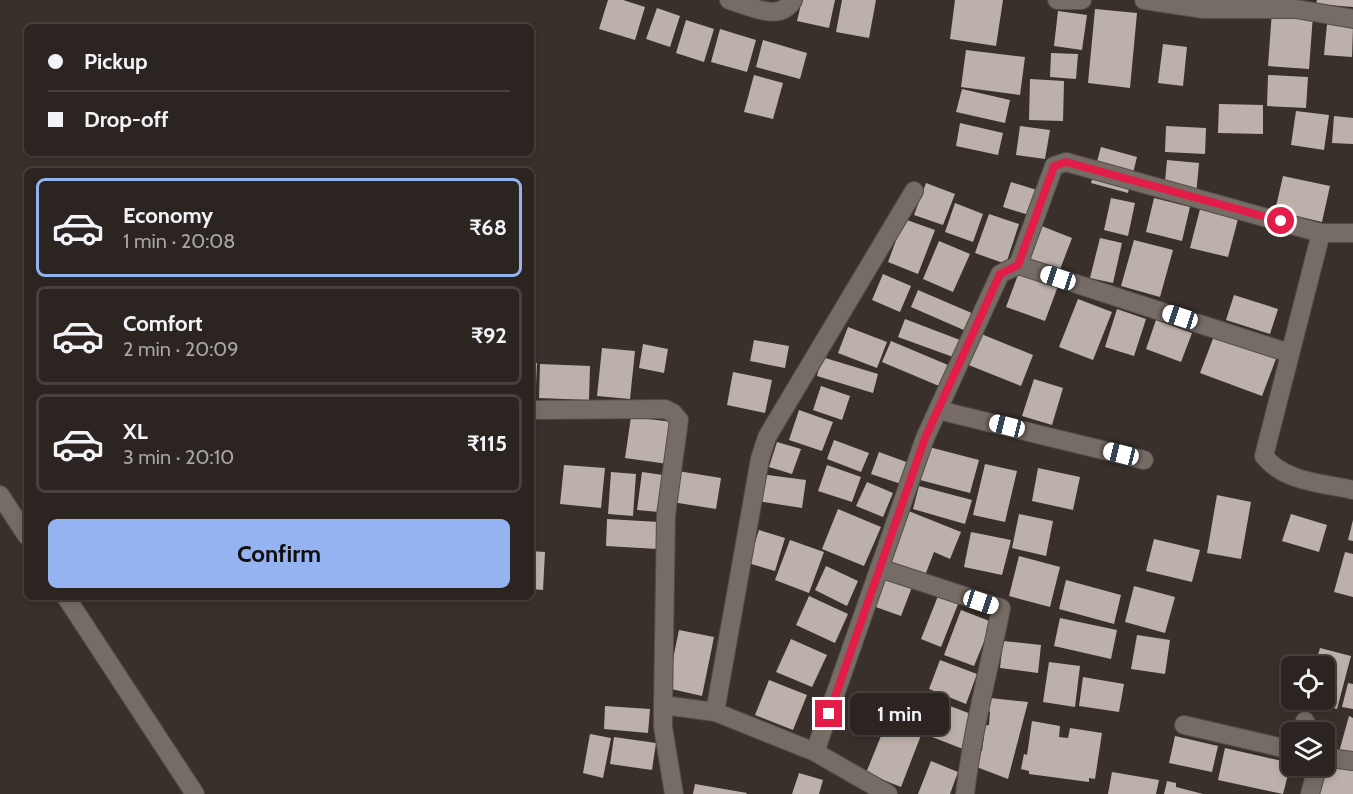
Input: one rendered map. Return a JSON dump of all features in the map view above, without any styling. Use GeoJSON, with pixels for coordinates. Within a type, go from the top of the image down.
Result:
{"type":"FeatureCollection","features":[{"type":"Feature","properties":{"kind":"street"},"geometry":{"type":"LineString","coordinates":[[729,0],[779,13],[788,9],[793,0]]}},
{"type":"Feature","properties":{"kind":"street"},"geometry":{"type":"LineString","coordinates":[[1057,0],[1082,0]]}},
{"type":"Feature","properties":{"kind":"street"},"geometry":{"type":"LineString","coordinates":[[1144,0],[1203,9],[1296,9],[1353,19]]}},
{"type":"Feature","properties":{"kind":"street"},"geometry":{"type":"LineString","coordinates":[[816,752],[925,438],[1000,274],[1018,265],[1051,171],[1060,163],[1250,212],[1321,233],[1353,234]]}},
{"type":"Feature","properties":{"kind":"street"},"geometry":{"type":"LineString","coordinates":[[716,712],[760,459],[767,437],[914,191]]}},
{"type":"Feature","properties":{"kind":"street"},"geometry":{"type":"LineString","coordinates":[[1321,233],[1264,456],[1271,466],[1284,475],[1353,490]]}},
{"type":"Feature","properties":{"kind":"street"},"geometry":{"type":"LineString","coordinates":[[1018,265],[1289,353]]}},
{"type":"Feature","properties":{"kind":"street"},"geometry":{"type":"LineString","coordinates":[[534,410],[664,409],[673,412],[680,420],[666,515],[663,727],[674,794]]}},
{"type":"Feature","properties":{"kind":"street"},"geometry":{"type":"LineString","coordinates":[[938,410],[1144,460]]}},
{"type":"Feature","properties":{"kind":"street"},"geometry":{"type":"LineString","coordinates":[[0,495],[24,531]]}},
{"type":"Feature","properties":{"kind":"street"},"geometry":{"type":"LineString","coordinates":[[879,568],[1001,608],[983,702],[970,749],[965,794]]}},
{"type":"Feature","properties":{"kind":"street"},"geometry":{"type":"LineString","coordinates":[[68,600],[195,794]]}},
{"type":"Feature","properties":{"kind":"street"},"geometry":{"type":"LineString","coordinates":[[663,705],[716,712],[816,752],[888,794]]}},
{"type":"Feature","properties":{"kind":"street"},"geometry":{"type":"LineString","coordinates":[[1184,725],[1281,747]]}},
{"type":"Feature","properties":{"kind":"street"},"geometry":{"type":"LineString","coordinates":[[1335,759],[1353,761]]}},
{"type":"Feature","properties":{"kind":"street"},"geometry":{"type":"LineString","coordinates":[[1310,794],[1315,776]]}},
{"type":"Feature","properties":{"kind":"building"},"geometry":{"type":"Polygon","coordinates":[[[608,0],[623,0],[645,7],[635,40],[599,29],[608,0]]]}},
{"type":"Feature","properties":{"kind":"building"},"geometry":{"type":"Polygon","coordinates":[[[802,0],[835,0],[829,28],[797,21],[802,0]]]}},
{"type":"Feature","properties":{"kind":"building"},"geometry":{"type":"Polygon","coordinates":[[[842,0],[876,0],[869,38],[836,32],[842,0]]]}},
{"type":"Feature","properties":{"kind":"building"},"geometry":{"type":"Polygon","coordinates":[[[955,0],[1003,0],[996,46],[950,39],[955,0]]]}},
{"type":"Feature","properties":{"kind":"building"},"geometry":{"type":"Polygon","coordinates":[[[1317,0],[1353,0],[1353,7],[1316,4],[1317,0]]]}},
{"type":"Feature","properties":{"kind":"building"},"geometry":{"type":"Polygon","coordinates":[[[657,8],[680,16],[670,47],[646,39],[657,8]]]}},
{"type":"Feature","properties":{"kind":"building"},"geometry":{"type":"Polygon","coordinates":[[[1095,9],[1137,13],[1130,88],[1088,83],[1095,9]]]}},
{"type":"Feature","properties":{"kind":"building"},"geometry":{"type":"Polygon","coordinates":[[[1058,11],[1087,15],[1082,50],[1054,46],[1058,11]]]}},
{"type":"Feature","properties":{"kind":"building"},"geometry":{"type":"Polygon","coordinates":[[[1272,11],[1313,15],[1309,69],[1268,66],[1272,11]]]}},
{"type":"Feature","properties":{"kind":"building"},"geometry":{"type":"Polygon","coordinates":[[[686,20],[714,29],[704,62],[676,53],[686,20]]]}},
{"type":"Feature","properties":{"kind":"building"},"geometry":{"type":"Polygon","coordinates":[[[1327,24],[1353,26],[1352,57],[1324,55],[1327,24]]]}},
{"type":"Feature","properties":{"kind":"building"},"geometry":{"type":"Polygon","coordinates":[[[720,29],[756,40],[747,72],[711,62],[720,29]]]}},
{"type":"Feature","properties":{"kind":"building"},"geometry":{"type":"Polygon","coordinates":[[[763,40],[807,53],[800,79],[756,67],[763,40]]]}},
{"type":"Feature","properties":{"kind":"building"},"geometry":{"type":"Polygon","coordinates":[[[1163,44],[1187,47],[1183,86],[1158,83],[1163,44]]]}},
{"type":"Feature","properties":{"kind":"building"},"geometry":{"type":"Polygon","coordinates":[[[966,50],[1025,57],[1020,95],[961,87],[966,50]]]}},
{"type":"Feature","properties":{"kind":"building"},"geometry":{"type":"Polygon","coordinates":[[[1051,53],[1078,54],[1076,79],[1050,77],[1051,53]]]}},
{"type":"Feature","properties":{"kind":"building"},"geometry":{"type":"Polygon","coordinates":[[[754,75],[783,83],[773,119],[744,112],[754,75]]]}},
{"type":"Feature","properties":{"kind":"building"},"geometry":{"type":"Polygon","coordinates":[[[1268,75],[1308,77],[1306,108],[1267,106],[1268,75]]]}},
{"type":"Feature","properties":{"kind":"building"},"geometry":{"type":"Polygon","coordinates":[[[1030,79],[1064,81],[1063,121],[1029,120],[1030,79]]]}},
{"type":"Feature","properties":{"kind":"building"},"geometry":{"type":"Polygon","coordinates":[[[962,89],[1010,100],[1005,123],[956,112],[962,89]]]}},
{"type":"Feature","properties":{"kind":"building"},"geometry":{"type":"Polygon","coordinates":[[[1219,104],[1263,105],[1263,134],[1218,133],[1219,104]]]}},
{"type":"Feature","properties":{"kind":"building"},"geometry":{"type":"Polygon","coordinates":[[[1296,111],[1329,115],[1324,150],[1291,145],[1296,111]]]}},
{"type":"Feature","properties":{"kind":"building"},"geometry":{"type":"Polygon","coordinates":[[[1334,116],[1353,118],[1353,144],[1332,143],[1334,116]]]}},
{"type":"Feature","properties":{"kind":"building"},"geometry":{"type":"Polygon","coordinates":[[[960,123],[1003,133],[998,155],[956,146],[960,123]]]}},
{"type":"Feature","properties":{"kind":"building"},"geometry":{"type":"Polygon","coordinates":[[[1020,126],[1050,130],[1045,159],[1016,155],[1020,126]]]}},
{"type":"Feature","properties":{"kind":"building"},"geometry":{"type":"Polygon","coordinates":[[[1166,126],[1206,128],[1205,154],[1165,152],[1166,126]]]}},
{"type":"Feature","properties":{"kind":"building"},"geometry":{"type":"Polygon","coordinates":[[[1101,147],[1137,157],[1128,193],[1091,183],[1101,147]]]}},
{"type":"Feature","properties":{"kind":"building"},"geometry":{"type":"Polygon","coordinates":[[[1167,160],[1199,163],[1196,195],[1164,192],[1167,160]]]}},
{"type":"Feature","properties":{"kind":"building"},"geometry":{"type":"Polygon","coordinates":[[[1283,176],[1330,186],[1322,222],[1275,211],[1283,176]]]}},
{"type":"Feature","properties":{"kind":"building"},"geometry":{"type":"Polygon","coordinates":[[[1011,182],[1040,191],[1032,216],[1003,207],[1011,182]]]}},
{"type":"Feature","properties":{"kind":"building"},"geometry":{"type":"Polygon","coordinates":[[[926,183],[955,194],[943,225],[914,215],[926,183]]]}},
{"type":"Feature","properties":{"kind":"building"},"geometry":{"type":"Polygon","coordinates":[[[1111,198],[1135,203],[1128,236],[1104,230],[1111,198]]]}},
{"type":"Feature","properties":{"kind":"building"},"geometry":{"type":"Polygon","coordinates":[[[1154,198],[1190,207],[1182,241],[1146,232],[1154,198]]]}},
{"type":"Feature","properties":{"kind":"building"},"geometry":{"type":"Polygon","coordinates":[[[955,203],[983,214],[973,242],[945,232],[955,203]]]}},
{"type":"Feature","properties":{"kind":"building"},"geometry":{"type":"Polygon","coordinates":[[[1200,209],[1238,219],[1228,257],[1190,248],[1200,209]]]}},
{"type":"Feature","properties":{"kind":"building"},"geometry":{"type":"Polygon","coordinates":[[[989,214],[1019,224],[1006,264],[975,253],[989,214]]]}},
{"type":"Feature","properties":{"kind":"building"},"geometry":{"type":"Polygon","coordinates":[[[904,219],[935,230],[918,274],[888,262],[904,219]]]}},
{"type":"Feature","properties":{"kind":"building"},"geometry":{"type":"Polygon","coordinates":[[[1039,225],[1072,238],[1059,272],[1026,259],[1039,225]]]}},
{"type":"Feature","properties":{"kind":"building"},"geometry":{"type":"Polygon","coordinates":[[[1100,238],[1122,243],[1113,283],[1090,278],[1100,238]]]}},
{"type":"Feature","properties":{"kind":"building"},"geometry":{"type":"Polygon","coordinates":[[[1134,240],[1173,250],[1160,297],[1121,286],[1134,240]]]}},
{"type":"Feature","properties":{"kind":"building"},"geometry":{"type":"Polygon","coordinates":[[[939,241],[970,254],[953,292],[923,279],[939,241]]]}},
{"type":"Feature","properties":{"kind":"building"},"geometry":{"type":"Polygon","coordinates":[[[1019,272],[1058,286],[1045,321],[1006,307],[1019,272]]]}},
{"type":"Feature","properties":{"kind":"building"},"geometry":{"type":"Polygon","coordinates":[[[883,274],[911,286],[900,312],[872,300],[883,274]]]}},
{"type":"Feature","properties":{"kind":"building"},"geometry":{"type":"Polygon","coordinates":[[[918,290],[974,314],[966,331],[911,307],[918,290]]]}},
{"type":"Feature","properties":{"kind":"building"},"geometry":{"type":"Polygon","coordinates":[[[1234,295],[1278,309],[1270,334],[1226,320],[1234,295]]]}},
{"type":"Feature","properties":{"kind":"building"},"geometry":{"type":"Polygon","coordinates":[[[1078,299],[1112,312],[1093,360],[1059,347],[1078,299]]]}},
{"type":"Feature","properties":{"kind":"building"},"geometry":{"type":"Polygon","coordinates":[[[1117,309],[1146,319],[1134,356],[1105,347],[1117,309]]]}},
{"type":"Feature","properties":{"kind":"building"},"geometry":{"type":"Polygon","coordinates":[[[905,319],[960,340],[953,357],[898,337],[905,319]]]}},
{"type":"Feature","properties":{"kind":"building"},"geometry":{"type":"Polygon","coordinates":[[[1156,320],[1192,333],[1181,362],[1146,349],[1156,320]]]}},
{"type":"Feature","properties":{"kind":"building"},"geometry":{"type":"Polygon","coordinates":[[[848,327],[887,342],[877,368],[838,353],[848,327]]]}},
{"type":"Feature","properties":{"kind":"building"},"geometry":{"type":"Polygon","coordinates":[[[974,331],[1033,355],[1021,386],[961,362],[974,331]]]}},
{"type":"Feature","properties":{"kind":"building"},"geometry":{"type":"Polygon","coordinates":[[[1214,336],[1276,359],[1262,396],[1200,373],[1214,336]]]}},
{"type":"Feature","properties":{"kind":"building"},"geometry":{"type":"Polygon","coordinates":[[[754,340],[789,346],[785,368],[750,361],[754,340]]]}},
{"type":"Feature","properties":{"kind":"building"},"geometry":{"type":"Polygon","coordinates":[[[891,341],[948,365],[939,386],[882,362],[891,341]]]}},
{"type":"Feature","properties":{"kind":"building"},"geometry":{"type":"Polygon","coordinates":[[[643,344],[668,349],[664,373],[639,368],[643,344]]]}},
{"type":"Feature","properties":{"kind":"building"},"geometry":{"type":"Polygon","coordinates":[[[602,348],[635,351],[630,399],[597,396],[602,348]]]}},
{"type":"Feature","properties":{"kind":"building"},"geometry":{"type":"Polygon","coordinates":[[[822,357],[878,374],[873,393],[817,376],[822,357]]]}},
{"type":"Feature","properties":{"kind":"building"},"geometry":{"type":"Polygon","coordinates":[[[534,363],[537,363],[535,407],[534,363]]]}},
{"type":"Feature","properties":{"kind":"building"},"geometry":{"type":"Polygon","coordinates":[[[540,364],[590,366],[589,400],[539,398],[540,364]]]}},
{"type":"Feature","properties":{"kind":"building"},"geometry":{"type":"Polygon","coordinates":[[[733,372],[772,380],[765,413],[727,405],[733,372]]]}},
{"type":"Feature","properties":{"kind":"building"},"geometry":{"type":"Polygon","coordinates":[[[1034,379],[1063,388],[1052,425],[1022,416],[1034,379]]]}},
{"type":"Feature","properties":{"kind":"building"},"geometry":{"type":"Polygon","coordinates":[[[821,386],[850,396],[842,420],[813,410],[821,386]]]}},
{"type":"Feature","properties":{"kind":"building"},"geometry":{"type":"Polygon","coordinates":[[[799,410],[833,422],[822,451],[789,440],[799,410]]]}},
{"type":"Feature","properties":{"kind":"building"},"geometry":{"type":"Polygon","coordinates":[[[631,417],[673,422],[668,464],[625,458],[631,417]]]}},
{"type":"Feature","properties":{"kind":"building"},"geometry":{"type":"Polygon","coordinates":[[[834,440],[869,453],[861,472],[827,459],[834,440]]]}},
{"type":"Feature","properties":{"kind":"building"},"geometry":{"type":"Polygon","coordinates":[[[777,442],[801,449],[792,474],[769,467],[777,442]]]}},
{"type":"Feature","properties":{"kind":"building"},"geometry":{"type":"Polygon","coordinates":[[[929,447],[979,460],[970,493],[920,480],[929,447]]]}},
{"type":"Feature","properties":{"kind":"building"},"geometry":{"type":"Polygon","coordinates":[[[879,452],[909,463],[901,484],[871,474],[879,452]]]}},
{"type":"Feature","properties":{"kind":"building"},"geometry":{"type":"Polygon","coordinates":[[[985,464],[1017,471],[1005,522],[973,515],[985,464]]]}},
{"type":"Feature","properties":{"kind":"building"},"geometry":{"type":"Polygon","coordinates":[[[564,465],[605,468],[601,508],[560,504],[564,465]]]}},
{"type":"Feature","properties":{"kind":"building"},"geometry":{"type":"Polygon","coordinates":[[[827,465],[861,477],[852,502],[818,491],[827,465]]]}},
{"type":"Feature","properties":{"kind":"building"},"geometry":{"type":"Polygon","coordinates":[[[1038,468],[1080,477],[1073,510],[1032,501],[1038,468]]]}},
{"type":"Feature","properties":{"kind":"building"},"geometry":{"type":"Polygon","coordinates":[[[678,471],[721,478],[716,509],[672,502],[678,471]]]}},
{"type":"Feature","properties":{"kind":"building"},"geometry":{"type":"Polygon","coordinates":[[[611,472],[636,474],[633,516],[608,514],[611,472]]]}},
{"type":"Feature","properties":{"kind":"building"},"geometry":{"type":"Polygon","coordinates":[[[642,472],[663,475],[659,512],[637,510],[642,472]]]}},
{"type":"Feature","properties":{"kind":"building"},"geometry":{"type":"Polygon","coordinates":[[[761,474],[806,480],[802,508],[757,501],[761,474]]]}},
{"type":"Feature","properties":{"kind":"building"},"geometry":{"type":"Polygon","coordinates":[[[867,482],[893,493],[883,517],[856,506],[867,482]]]}},
{"type":"Feature","properties":{"kind":"building"},"geometry":{"type":"Polygon","coordinates":[[[919,486],[972,500],[965,524],[913,509],[919,486]]]}},
{"type":"Feature","properties":{"kind":"building"},"geometry":{"type":"Polygon","coordinates":[[[1217,495],[1251,502],[1241,559],[1207,553],[1217,495]]]}},
{"type":"Feature","properties":{"kind":"building"},"geometry":{"type":"Polygon","coordinates":[[[838,509],[881,527],[864,566],[822,549],[838,509]]]}},
{"type":"Feature","properties":{"kind":"building"},"geometry":{"type":"Polygon","coordinates":[[[906,510],[961,532],[950,559],[934,552],[924,578],[885,563],[906,510]]]}},
{"type":"Feature","properties":{"kind":"building"},"geometry":{"type":"Polygon","coordinates":[[[1019,514],[1053,521],[1046,556],[1012,548],[1019,514]]]}},
{"type":"Feature","properties":{"kind":"building"},"geometry":{"type":"Polygon","coordinates":[[[1291,514],[1327,525],[1319,552],[1282,541],[1291,514]]]}},
{"type":"Feature","properties":{"kind":"building"},"geometry":{"type":"Polygon","coordinates":[[[607,519],[659,522],[658,549],[606,546],[607,519]]]}},
{"type":"Feature","properties":{"kind":"building"},"geometry":{"type":"Polygon","coordinates":[[[1353,520],[1353,541],[1348,540],[1353,520]]]}},
{"type":"Feature","properties":{"kind":"building"},"geometry":{"type":"Polygon","coordinates":[[[759,530],[785,538],[775,571],[748,563],[759,530]]]}},
{"type":"Feature","properties":{"kind":"building"},"geometry":{"type":"Polygon","coordinates":[[[971,532],[1011,540],[1002,575],[964,567],[971,532]]]}},
{"type":"Feature","properties":{"kind":"building"},"geometry":{"type":"Polygon","coordinates":[[[1154,539],[1200,550],[1192,582],[1146,571],[1154,539]]]}},
{"type":"Feature","properties":{"kind":"building"},"geometry":{"type":"Polygon","coordinates":[[[790,540],[824,552],[809,593],[775,580],[790,540]]]}},
{"type":"Feature","properties":{"kind":"building"},"geometry":{"type":"Polygon","coordinates":[[[534,551],[545,552],[543,590],[534,589],[534,551]]]}},
{"type":"Feature","properties":{"kind":"building"},"geometry":{"type":"Polygon","coordinates":[[[1345,552],[1353,554],[1353,597],[1334,592],[1345,552]]]}},
{"type":"Feature","properties":{"kind":"building"},"geometry":{"type":"Polygon","coordinates":[[[1019,556],[1060,567],[1050,607],[1009,596],[1019,556]]]}},
{"type":"Feature","properties":{"kind":"building"},"geometry":{"type":"Polygon","coordinates":[[[826,566],[858,581],[847,606],[815,590],[826,566]]]}},
{"type":"Feature","properties":{"kind":"building"},"geometry":{"type":"Polygon","coordinates":[[[884,576],[912,587],[901,616],[873,606],[884,576]]]}},
{"type":"Feature","properties":{"kind":"building"},"geometry":{"type":"Polygon","coordinates":[[[1066,580],[1121,595],[1114,624],[1059,609],[1066,580]]]}},
{"type":"Feature","properties":{"kind":"building"},"geometry":{"type":"Polygon","coordinates":[[[1134,586],[1175,597],[1165,633],[1125,622],[1134,586]]]}},
{"type":"Feature","properties":{"kind":"building"},"geometry":{"type":"Polygon","coordinates":[[[809,596],[848,614],[835,643],[796,625],[809,596]]]}},
{"type":"Feature","properties":{"kind":"building"},"geometry":{"type":"Polygon","coordinates":[[[938,596],[958,604],[941,647],[921,639],[938,596]]]}},
{"type":"Feature","properties":{"kind":"building"},"geometry":{"type":"Polygon","coordinates":[[[961,610],[992,622],[974,666],[944,655],[961,610]]]}},
{"type":"Feature","properties":{"kind":"building"},"geometry":{"type":"Polygon","coordinates":[[[1060,618],[1117,630],[1111,659],[1054,646],[1060,618]]]}},
{"type":"Feature","properties":{"kind":"building"},"geometry":{"type":"Polygon","coordinates":[[[679,630],[714,637],[702,696],[667,688],[679,630]]]}},
{"type":"Feature","properties":{"kind":"building"},"geometry":{"type":"Polygon","coordinates":[[[1137,635],[1170,640],[1165,674],[1131,669],[1137,635]]]}},
{"type":"Feature","properties":{"kind":"building"},"geometry":{"type":"Polygon","coordinates":[[[791,639],[827,655],[812,687],[776,672],[791,639]]]}},
{"type":"Feature","properties":{"kind":"building"},"geometry":{"type":"Polygon","coordinates":[[[1003,641],[1041,645],[1038,673],[1000,668],[1003,641]]]}},
{"type":"Feature","properties":{"kind":"building"},"geometry":{"type":"Polygon","coordinates":[[[1320,648],[1351,656],[1337,709],[1335,708],[1335,656],[1318,656],[1320,648]]]}},
{"type":"Feature","properties":{"kind":"building"},"geometry":{"type":"Polygon","coordinates":[[[940,660],[977,674],[966,704],[929,689],[940,660]]]}},
{"type":"Feature","properties":{"kind":"building"},"geometry":{"type":"Polygon","coordinates":[[[1049,662],[1080,666],[1075,707],[1043,702],[1049,662]]]}},
{"type":"Feature","properties":{"kind":"building"},"geometry":{"type":"Polygon","coordinates":[[[1083,677],[1124,684],[1119,712],[1079,706],[1083,677]]]}},
{"type":"Feature","properties":{"kind":"building"},"geometry":{"type":"Polygon","coordinates":[[[769,680],[807,695],[793,730],[755,715],[769,680]]]}},
{"type":"Feature","properties":{"kind":"building"},"geometry":{"type":"Polygon","coordinates":[[[1348,683],[1353,684],[1353,709],[1342,707],[1348,683]]]}},
{"type":"Feature","properties":{"kind":"building"},"geometry":{"type":"Polygon","coordinates":[[[990,698],[1028,702],[1008,779],[974,766],[977,752],[982,751],[984,736],[982,726],[989,725],[990,712],[986,707],[990,698]]]}},
{"type":"Feature","properties":{"kind":"building"},"geometry":{"type":"Polygon","coordinates":[[[896,699],[930,712],[901,787],[866,773],[896,699]]]}},
{"type":"Feature","properties":{"kind":"building"},"geometry":{"type":"Polygon","coordinates":[[[945,704],[976,716],[963,749],[932,737],[945,704]]]}},
{"type":"Feature","properties":{"kind":"building"},"geometry":{"type":"Polygon","coordinates":[[[605,706],[650,709],[648,733],[604,729],[605,706]]]}},
{"type":"Feature","properties":{"kind":"building"},"geometry":{"type":"Polygon","coordinates":[[[1349,716],[1353,718],[1353,756],[1339,752],[1349,716]]]}},
{"type":"Feature","properties":{"kind":"building"},"geometry":{"type":"Polygon","coordinates":[[[1032,721],[1060,726],[1059,737],[1068,738],[1070,728],[1102,733],[1095,779],[1089,778],[1089,782],[1029,774],[1029,771],[1021,769],[1024,754],[1027,755],[1032,721]]]}},
{"type":"Feature","properties":{"kind":"building"},"geometry":{"type":"Polygon","coordinates":[[[590,734],[611,738],[603,778],[583,773],[590,734]]]}},
{"type":"Feature","properties":{"kind":"building"},"geometry":{"type":"Polygon","coordinates":[[[1175,736],[1218,746],[1212,772],[1169,763],[1175,736]]]}},
{"type":"Feature","properties":{"kind":"building"},"geometry":{"type":"Polygon","coordinates":[[[614,737],[656,743],[652,770],[610,764],[614,737]]]}},
{"type":"Feature","properties":{"kind":"building"},"geometry":{"type":"Polygon","coordinates":[[[1225,748],[1281,761],[1281,776],[1288,776],[1283,794],[1218,780],[1225,748]]]}},
{"type":"Feature","properties":{"kind":"building"},"geometry":{"type":"Polygon","coordinates":[[[931,761],[958,772],[950,794],[918,794],[931,761]]]}},
{"type":"Feature","properties":{"kind":"building"},"geometry":{"type":"Polygon","coordinates":[[[1335,766],[1353,770],[1353,794],[1319,794],[1323,776],[1335,776],[1335,766]]]}},
{"type":"Feature","properties":{"kind":"building"},"geometry":{"type":"Polygon","coordinates":[[[1112,772],[1159,780],[1156,794],[1108,794],[1112,772]]]}},
{"type":"Feature","properties":{"kind":"building"},"geometry":{"type":"Polygon","coordinates":[[[799,773],[823,780],[819,794],[792,794],[799,773]]]}},
{"type":"Feature","properties":{"kind":"building"},"geometry":{"type":"Polygon","coordinates":[[[1167,781],[1176,783],[1176,787],[1203,794],[1164,794],[1167,781]]]}},
{"type":"Feature","properties":{"kind":"building"},"geometry":{"type":"Polygon","coordinates":[[[695,784],[747,793],[693,794],[695,784]]]}},
{"type":"Feature","properties":{"kind":"route"},"geometry":{"type":"LineString","coordinates":[[829,714],[925,438],[1000,274],[1018,265],[1054,166],[1066,162],[1281,221]]}}]}
